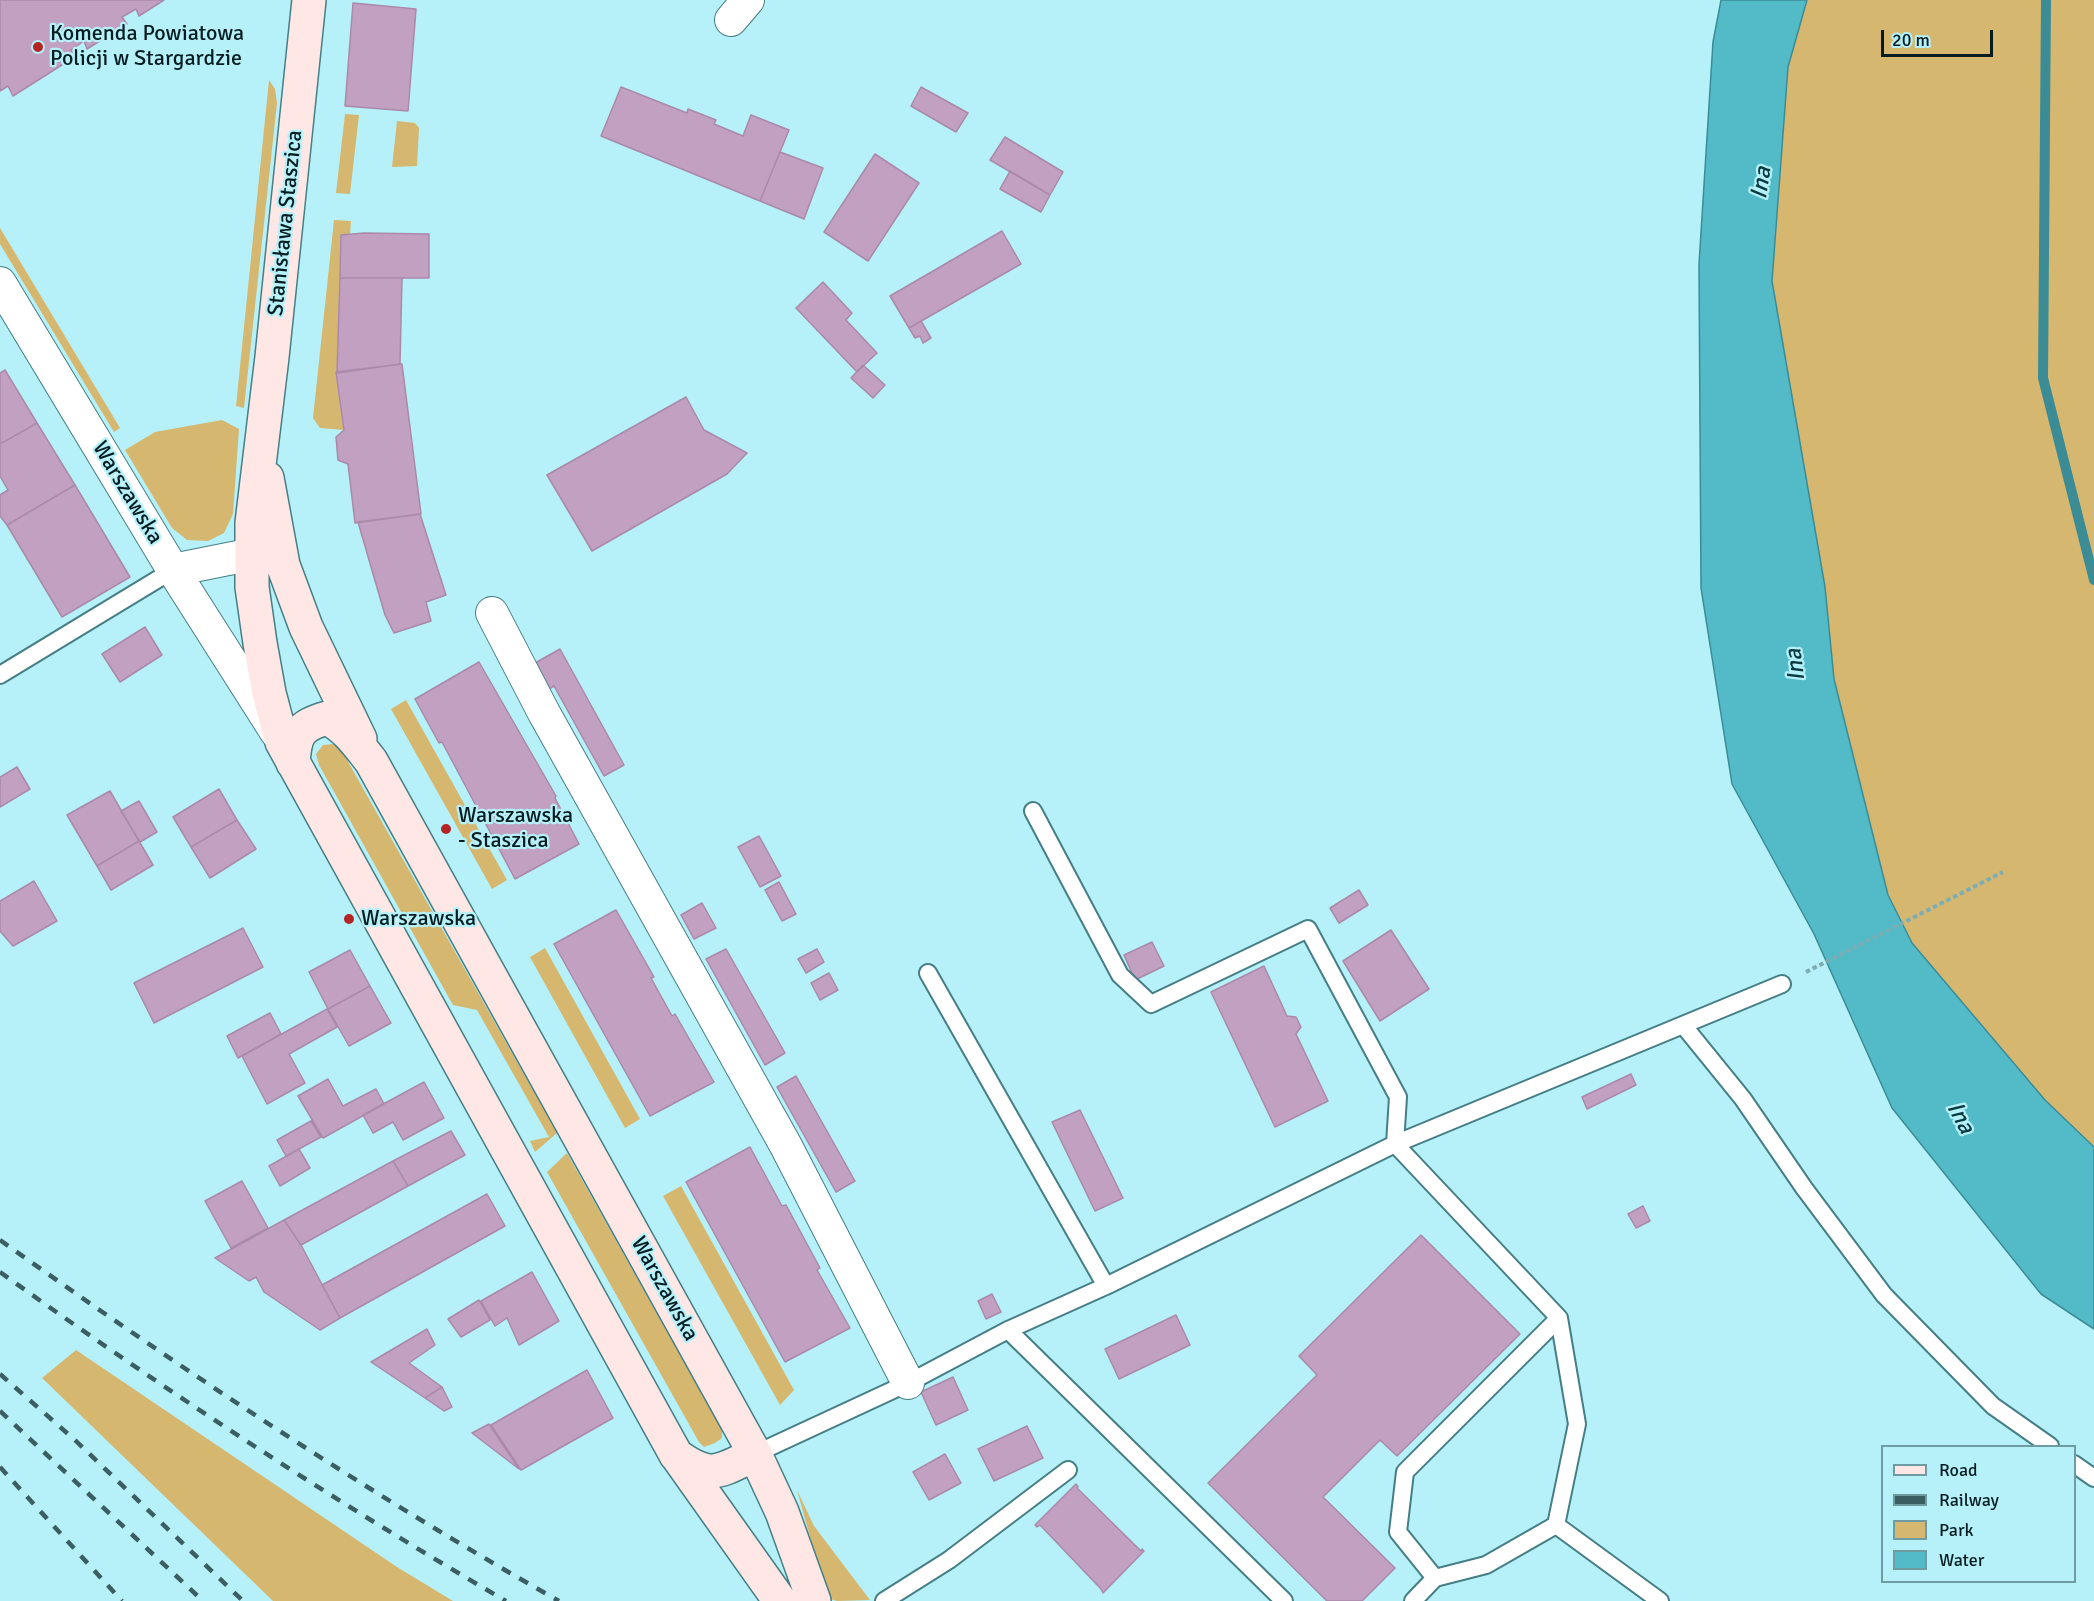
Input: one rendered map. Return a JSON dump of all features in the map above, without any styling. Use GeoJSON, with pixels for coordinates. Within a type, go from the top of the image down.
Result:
{"type":"FeatureCollection","features":[{"type":"Feature","properties":{"kind":"main road","name":"Stanisława Staszica"},"geometry":{"type":"LineString","coordinates":[[288,753],[269,693],[252,587],[266,552],[262,447],[309,0]]}},
{"type":"Feature","properties":{"kind":"main road","name":"Stanisława Staszica"},"geometry":{"type":"LineString","coordinates":[[266,552],[283,565],[306,627],[371,762]]}},
{"type":"Feature","properties":{"kind":"main road","name":"Warszawska"},"geometry":{"type":"LineString","coordinates":[[780,1601],[675,1453],[288,753],[298,734],[310,723],[327,718],[339,724],[371,762],[755,1454],[782,1512],[814,1601]]}},
{"type":"Feature","properties":{"kind":"main road","name":"Warszawska"},"geometry":{"type":"LineString","coordinates":[[675,1453],[691,1465],[706,1472],[721,1471],[755,1454]]}},
{"type":"Feature","properties":{"kind":"street","name":"Warszawska"},"geometry":{"type":"LineString","coordinates":[[0,283],[173,570],[288,753]]}},
{"type":"Feature","properties":{"kind":"street"},"geometry":{"type":"LineString","coordinates":[[173,570],[266,552]]}},
{"type":"Feature","properties":{"kind":"street"},"geometry":{"type":"LineString","coordinates":[[492,613],[544,713],[786,1146],[908,1383]]}},
{"type":"Feature","properties":{"kind":"lane"},"geometry":{"type":"LineString","coordinates":[[0,675],[173,570]]}},
{"type":"Feature","properties":{"kind":"lane"},"geometry":{"type":"LineString","coordinates":[[1032,810],[1120,975],[1151,1004],[1308,929],[1398,1097],[1395,1144],[1559,1318],[1577,1424],[1556,1525],[1486,1565],[1435,1578],[1413,1601]]}},
{"type":"Feature","properties":{"kind":"lane"},"geometry":{"type":"LineString","coordinates":[[928,973],[1106,1286]]}},
{"type":"Feature","properties":{"kind":"lane"},"geometry":{"type":"LineString","coordinates":[[755,1454],[908,1383],[1008,1330],[1106,1286],[1395,1144],[1782,984]]}},
{"type":"Feature","properties":{"kind":"lane"},"geometry":{"type":"LineString","coordinates":[[1683,1025],[1743,1100],[1804,1188],[1884,1295],[1993,1406],[2049,1445]]}},
{"type":"Feature","properties":{"kind":"lane"},"geometry":{"type":"LineString","coordinates":[[1435,1578],[1398,1532],[1405,1472],[1559,1318]]}},
{"type":"Feature","properties":{"kind":"lane"},"geometry":{"type":"LineString","coordinates":[[1008,1330],[1284,1601]]}},
{"type":"Feature","properties":{"kind":"lane"},"geometry":{"type":"LineString","coordinates":[[2076,1465],[2094,1478]]}},
{"type":"Feature","properties":{"kind":"lane"},"geometry":{"type":"LineString","coordinates":[[884,1601],[949,1560],[1068,1470]]}},
{"type":"Feature","properties":{"kind":"lane"},"geometry":{"type":"LineString","coordinates":[[1556,1525],[1660,1601]]}},
{"type":"Feature","properties":{"kind":"path"},"geometry":{"type":"LineString","coordinates":[[1782,984],[2003,872]]}},
{"type":"Feature","properties":{"kind":"green space"},"geometry":{"type":"Polygon","coordinates":[[[1807,0],[2094,0],[2094,1147],[2045,1100],[1912,943],[1888,895],[1834,679],[1825,587],[1772,281],[1788,67],[1807,0]]]}},
{"type":"Feature","properties":{"kind":"green space"},"geometry":{"type":"Polygon","coordinates":[[[269,80],[275,89],[277,103],[244,408],[236,406],[269,80]]]}},
{"type":"Feature","properties":{"kind":"green space"},"geometry":{"type":"Polygon","coordinates":[[[345,114],[359,115],[350,194],[336,193],[345,114]]]}},
{"type":"Feature","properties":{"kind":"green space"},"geometry":{"type":"Polygon","coordinates":[[[397,121],[415,123],[419,128],[417,166],[392,167],[397,121]]]}},
{"type":"Feature","properties":{"kind":"green space"},"geometry":{"type":"Polygon","coordinates":[[[334,220],[351,221],[350,235],[341,235],[336,373],[344,430],[320,428],[313,418],[334,220]]]}},
{"type":"Feature","properties":{"kind":"green space"},"geometry":{"type":"Polygon","coordinates":[[[0,228],[120,428],[114,432],[0,244],[0,228]]]}},
{"type":"Feature","properties":{"kind":"green space"},"geometry":{"type":"Polygon","coordinates":[[[222,420],[239,429],[233,514],[224,533],[208,541],[187,540],[172,528],[125,450],[155,432],[222,420]]]}},
{"type":"Feature","properties":{"kind":"green space"},"geometry":{"type":"Polygon","coordinates":[[[406,700],[507,880],[492,889],[391,709],[406,700]]]}},
{"type":"Feature","properties":{"kind":"green space"},"geometry":{"type":"Polygon","coordinates":[[[333,744],[342,751],[557,1133],[535,1152],[530,1141],[549,1137],[477,1010],[453,1005],[319,765],[316,754],[323,745],[333,744]]]}},
{"type":"Feature","properties":{"kind":"green space"},"geometry":{"type":"Polygon","coordinates":[[[545,948],[640,1119],[625,1128],[530,957],[545,948]]]}},
{"type":"Feature","properties":{"kind":"green space"},"geometry":{"type":"Polygon","coordinates":[[[567,1153],[722,1430],[722,1438],[715,1443],[704,1447],[699,1442],[547,1172],[567,1153]]]}},
{"type":"Feature","properties":{"kind":"green space"},"geometry":{"type":"Polygon","coordinates":[[[681,1186],[794,1390],[780,1405],[663,1196],[681,1186]]]}},
{"type":"Feature","properties":{"kind":"green space"},"geometry":{"type":"Polygon","coordinates":[[[76,1350],[397,1567],[453,1601],[273,1601],[42,1378],[76,1350]]]}},
{"type":"Feature","properties":{"kind":"green space"},"geometry":{"type":"Polygon","coordinates":[[[797,1490],[814,1526],[870,1600],[837,1601],[830,1599],[819,1569],[797,1490]]]}},
{"type":"Feature","properties":{"kind":"water","name":"Ina"},"geometry":{"type":"Polygon","coordinates":[[[1721,0],[1807,0],[1788,67],[1772,281],[1825,587],[1834,679],[1888,895],[1912,943],[2045,1100],[2094,1147],[2094,1329],[2041,1294],[1892,1108],[1814,934],[1732,784],[1701,588],[1699,264],[1713,42],[1721,0]]]}},
{"type":"Feature","properties":{"kind":"building","name":"Komenda Powiatowa Policji w Stargardzie"},"geometry":{"type":"Polygon","coordinates":[[[0,0],[164,0],[139,16],[136,9],[122,17],[127,24],[87,49],[84,41],[71,50],[76,56],[13,96],[8,86],[0,91],[0,0]]]}},
{"type":"Feature","properties":{"kind":"building"},"geometry":{"type":"Polygon","coordinates":[[[353,3],[416,9],[408,111],[345,106],[353,3]]]}},
{"type":"Feature","properties":{"kind":"building"},"geometry":{"type":"Polygon","coordinates":[[[621,87],[687,113],[688,109],[716,120],[714,124],[743,136],[751,115],[789,130],[760,201],[601,136],[621,87]]]}},
{"type":"Feature","properties":{"kind":"building"},"geometry":{"type":"Polygon","coordinates":[[[921,87],[968,113],[956,132],[911,106],[921,87]]]}},
{"type":"Feature","properties":{"kind":"building"},"geometry":{"type":"Polygon","coordinates":[[[1005,137],[1063,172],[1050,195],[990,160],[1005,137]]]}},
{"type":"Feature","properties":{"kind":"building"},"geometry":{"type":"Polygon","coordinates":[[[780,152],[823,168],[804,219],[760,201],[780,152]]]}},
{"type":"Feature","properties":{"kind":"building"},"geometry":{"type":"Polygon","coordinates":[[[875,154],[919,183],[868,261],[824,232],[875,154]]]}},
{"type":"Feature","properties":{"kind":"building"},"geometry":{"type":"Polygon","coordinates":[[[1010,171],[1050,195],[1041,212],[1000,189],[1010,171]]]}},
{"type":"Feature","properties":{"kind":"building"},"geometry":{"type":"Polygon","coordinates":[[[1002,231],[1021,264],[909,328],[890,296],[1002,231]]]}},
{"type":"Feature","properties":{"kind":"building"},"geometry":{"type":"Polygon","coordinates":[[[429,234],[429,278],[340,278],[341,235],[429,234]]]}},
{"type":"Feature","properties":{"kind":"building"},"geometry":{"type":"Polygon","coordinates":[[[340,278],[402,278],[400,364],[337,373],[340,278]]]}},
{"type":"Feature","properties":{"kind":"building"},"geometry":{"type":"Polygon","coordinates":[[[823,282],[852,313],[846,320],[877,353],[857,372],[796,308],[823,282]]]}},
{"type":"Feature","properties":{"kind":"building"},"geometry":{"type":"Polygon","coordinates":[[[921,321],[931,338],[923,343],[920,336],[915,338],[909,328],[921,321]]]}},
{"type":"Feature","properties":{"kind":"building"},"geometry":{"type":"Polygon","coordinates":[[[402,364],[421,514],[355,523],[348,464],[338,460],[336,437],[344,430],[336,372],[402,364]]]}},
{"type":"Feature","properties":{"kind":"building"},"geometry":{"type":"Polygon","coordinates":[[[863,365],[885,385],[873,398],[851,378],[863,365]]]}},
{"type":"Feature","properties":{"kind":"building"},"geometry":{"type":"Polygon","coordinates":[[[5,370],[37,423],[0,444],[0,373],[5,370]]]}},
{"type":"Feature","properties":{"kind":"building"},"geometry":{"type":"Polygon","coordinates":[[[686,397],[704,430],[747,453],[727,474],[592,551],[547,475],[686,397]]]}},
{"type":"Feature","properties":{"kind":"building"},"geometry":{"type":"Polygon","coordinates":[[[37,423],[75,485],[7,525],[0,516],[0,495],[8,490],[0,476],[0,444],[37,423]]]}},
{"type":"Feature","properties":{"kind":"building"},"geometry":{"type":"Polygon","coordinates":[[[75,485],[130,577],[62,617],[7,525],[75,485]]]}},
{"type":"Feature","properties":{"kind":"building"},"geometry":{"type":"Polygon","coordinates":[[[420,514],[446,595],[426,602],[431,621],[394,633],[385,615],[358,522],[420,514]]]}},
{"type":"Feature","properties":{"kind":"building"},"geometry":{"type":"Polygon","coordinates":[[[145,627],[162,655],[120,682],[102,654],[145,627]]]}},
{"type":"Feature","properties":{"kind":"building"},"geometry":{"type":"Polygon","coordinates":[[[560,649],[624,765],[604,776],[554,686],[549,689],[535,663],[560,649]]]}},
{"type":"Feature","properties":{"kind":"building"},"geometry":{"type":"Polygon","coordinates":[[[479,662],[556,796],[579,844],[515,879],[442,742],[439,743],[415,699],[479,662]]]}},
{"type":"Feature","properties":{"kind":"building"},"geometry":{"type":"Polygon","coordinates":[[[17,767],[30,789],[0,807],[0,777],[17,767]]]}},
{"type":"Feature","properties":{"kind":"building"},"geometry":{"type":"Polygon","coordinates":[[[219,789],[237,820],[191,847],[173,817],[219,789]]]}},
{"type":"Feature","properties":{"kind":"building"},"geometry":{"type":"Polygon","coordinates":[[[110,791],[139,841],[97,866],[67,815],[110,791]]]}},
{"type":"Feature","properties":{"kind":"building"},"geometry":{"type":"Polygon","coordinates":[[[139,801],[157,832],[140,842],[121,811],[139,801]]]}},
{"type":"Feature","properties":{"kind":"building"},"geometry":{"type":"Polygon","coordinates":[[[237,820],[256,849],[210,878],[191,847],[237,820]]]}},
{"type":"Feature","properties":{"kind":"building"},"geometry":{"type":"Polygon","coordinates":[[[759,836],[781,876],[760,887],[738,847],[759,836]]]}},
{"type":"Feature","properties":{"kind":"building"},"geometry":{"type":"Polygon","coordinates":[[[139,841],[153,865],[111,890],[97,866],[139,841]]]}},
{"type":"Feature","properties":{"kind":"building"},"geometry":{"type":"Polygon","coordinates":[[[34,881],[57,921],[13,946],[0,931],[0,901],[34,881]]]}},
{"type":"Feature","properties":{"kind":"building"},"geometry":{"type":"Polygon","coordinates":[[[779,882],[796,914],[782,921],[765,890],[779,882]]]}},
{"type":"Feature","properties":{"kind":"building"},"geometry":{"type":"Polygon","coordinates":[[[1359,890],[1368,905],[1339,923],[1330,908],[1359,890]]]}},
{"type":"Feature","properties":{"kind":"building"},"geometry":{"type":"Polygon","coordinates":[[[702,903],[716,928],[694,939],[681,915],[702,903]]]}},
{"type":"Feature","properties":{"kind":"building"},"geometry":{"type":"Polygon","coordinates":[[[616,910],[654,977],[651,978],[672,1016],[675,1014],[714,1082],[650,1116],[554,944],[616,910]]]}},
{"type":"Feature","properties":{"kind":"building"},"geometry":{"type":"Polygon","coordinates":[[[243,928],[263,967],[154,1023],[134,983],[243,928]]]}},
{"type":"Feature","properties":{"kind":"building"},"geometry":{"type":"Polygon","coordinates":[[[1391,930],[1429,989],[1380,1021],[1343,961],[1391,930]]]}},
{"type":"Feature","properties":{"kind":"building"},"geometry":{"type":"Polygon","coordinates":[[[1152,942],[1164,966],[1135,980],[1124,955],[1152,942]]]}},
{"type":"Feature","properties":{"kind":"building"},"geometry":{"type":"Polygon","coordinates":[[[726,949],[785,1053],[765,1065],[706,959],[726,949]]]}},
{"type":"Feature","properties":{"kind":"building"},"geometry":{"type":"Polygon","coordinates":[[[817,949],[824,962],[806,973],[798,959],[817,949]]]}},
{"type":"Feature","properties":{"kind":"building"},"geometry":{"type":"Polygon","coordinates":[[[350,950],[370,986],[328,1009],[309,972],[350,950]]]}},
{"type":"Feature","properties":{"kind":"building"},"geometry":{"type":"Polygon","coordinates":[[[1264,966],[1287,1016],[1296,1017],[1301,1027],[1296,1034],[1328,1101],[1275,1127],[1211,992],[1264,966]]]}},
{"type":"Feature","properties":{"kind":"building"},"geometry":{"type":"Polygon","coordinates":[[[829,973],[838,990],[820,1000],[811,983],[829,973]]]}},
{"type":"Feature","properties":{"kind":"building"},"geometry":{"type":"Polygon","coordinates":[[[370,986],[391,1023],[349,1046],[328,1009],[370,986]]]}},
{"type":"Feature","properties":{"kind":"building"},"geometry":{"type":"Polygon","coordinates":[[[327,1009],[337,1027],[289,1054],[305,1083],[267,1104],[242,1056],[327,1009]]]}},
{"type":"Feature","properties":{"kind":"building"},"geometry":{"type":"Polygon","coordinates":[[[270,1013],[281,1034],[238,1058],[227,1036],[270,1013]]]}},
{"type":"Feature","properties":{"kind":"building"},"geometry":{"type":"Polygon","coordinates":[[[1631,1074],[1636,1085],[1587,1109],[1582,1097],[1631,1074]]]}},
{"type":"Feature","properties":{"kind":"building"},"geometry":{"type":"Polygon","coordinates":[[[796,1076],[855,1181],[836,1192],[777,1087],[796,1076]]]}},
{"type":"Feature","properties":{"kind":"building"},"geometry":{"type":"Polygon","coordinates":[[[328,1079],[343,1106],[376,1089],[384,1104],[323,1138],[298,1096],[328,1079]]]}},
{"type":"Feature","properties":{"kind":"building"},"geometry":{"type":"Polygon","coordinates":[[[424,1082],[444,1118],[403,1140],[393,1122],[373,1133],[363,1115],[424,1082]]]}},
{"type":"Feature","properties":{"kind":"building"},"geometry":{"type":"Polygon","coordinates":[[[1080,1110],[1123,1198],[1095,1211],[1052,1122],[1080,1110]]]}},
{"type":"Feature","properties":{"kind":"building"},"geometry":{"type":"Polygon","coordinates":[[[311,1121],[321,1137],[286,1156],[277,1140],[311,1121]]]}},
{"type":"Feature","properties":{"kind":"building"},"geometry":{"type":"Polygon","coordinates":[[[451,1131],[465,1155],[408,1186],[393,1161],[451,1131]]]}},
{"type":"Feature","properties":{"kind":"building"},"geometry":{"type":"Polygon","coordinates":[[[750,1147],[782,1206],[786,1205],[820,1268],[817,1270],[850,1328],[785,1362],[686,1182],[750,1147]]]}},
{"type":"Feature","properties":{"kind":"building"},"geometry":{"type":"Polygon","coordinates":[[[299,1149],[310,1168],[280,1186],[269,1166],[299,1149]]]}},
{"type":"Feature","properties":{"kind":"building"},"geometry":{"type":"Polygon","coordinates":[[[393,1161],[408,1186],[301,1245],[284,1220],[393,1161]]]}},
{"type":"Feature","properties":{"kind":"building"},"geometry":{"type":"Polygon","coordinates":[[[242,1181],[268,1228],[231,1248],[205,1201],[242,1181]]]}},
{"type":"Feature","properties":{"kind":"building"},"geometry":{"type":"Polygon","coordinates":[[[487,1194],[505,1226],[340,1318],[322,1285],[487,1194]]]}},
{"type":"Feature","properties":{"kind":"building"},"geometry":{"type":"Polygon","coordinates":[[[1643,1206],[1650,1221],[1636,1228],[1628,1214],[1643,1206]]]}},
{"type":"Feature","properties":{"kind":"building"},"geometry":{"type":"Polygon","coordinates":[[[284,1220],[301,1245],[340,1318],[320,1330],[264,1292],[256,1277],[249,1281],[215,1258],[284,1220]]]}},
{"type":"Feature","properties":{"kind":"building"},"geometry":{"type":"Polygon","coordinates":[[[1421,1235],[1520,1334],[1397,1456],[1380,1440],[1323,1497],[1395,1568],[1362,1601],[1327,1601],[1208,1483],[1317,1375],[1299,1356],[1421,1235]]]}},
{"type":"Feature","properties":{"kind":"building"},"geometry":{"type":"Polygon","coordinates":[[[532,1272],[559,1321],[519,1345],[507,1318],[495,1326],[481,1301],[532,1272]]]}},
{"type":"Feature","properties":{"kind":"building"},"geometry":{"type":"Polygon","coordinates":[[[992,1294],[1001,1312],[986,1319],[978,1301],[992,1294]]]}},
{"type":"Feature","properties":{"kind":"building"},"geometry":{"type":"Polygon","coordinates":[[[479,1300],[490,1320],[461,1337],[448,1319],[479,1300]]]}},
{"type":"Feature","properties":{"kind":"building"},"geometry":{"type":"Polygon","coordinates":[[[1176,1315],[1190,1345],[1119,1379],[1105,1349],[1176,1315]]]}},
{"type":"Feature","properties":{"kind":"building"},"geometry":{"type":"Polygon","coordinates":[[[427,1329],[435,1345],[409,1363],[442,1387],[425,1398],[371,1362],[427,1329]]]}},
{"type":"Feature","properties":{"kind":"building"},"geometry":{"type":"Polygon","coordinates":[[[587,1370],[613,1418],[521,1470],[491,1425],[587,1370]]]}},
{"type":"Feature","properties":{"kind":"building"},"geometry":{"type":"Polygon","coordinates":[[[953,1377],[968,1410],[936,1425],[921,1392],[953,1377]]]}},
{"type":"Feature","properties":{"kind":"building"},"geometry":{"type":"Polygon","coordinates":[[[442,1387],[452,1407],[444,1411],[425,1398],[442,1387]]]}},
{"type":"Feature","properties":{"kind":"building"},"geometry":{"type":"Polygon","coordinates":[[[489,1424],[519,1469],[472,1433],[489,1424]]]}},
{"type":"Feature","properties":{"kind":"building"},"geometry":{"type":"Polygon","coordinates":[[[1027,1426],[1043,1458],[994,1481],[978,1449],[1027,1426]]]}},
{"type":"Feature","properties":{"kind":"building"},"geometry":{"type":"Polygon","coordinates":[[[945,1454],[961,1483],[929,1500],[913,1472],[945,1454]]]}},
{"type":"Feature","properties":{"kind":"building"},"geometry":{"type":"Polygon","coordinates":[[[1076,1484],[1077,1488],[1141,1551],[1142,1549],[1144,1551],[1103,1593],[1040,1525],[1037,1527],[1035,1525],[1076,1484]]]}},
{"type":"Feature","properties":{"kind":"waterway"},"geometry":{"type":"LineString","coordinates":[[2046,0],[2043,378],[2094,580]]}},
{"type":"Feature","properties":{"kind":"railway"},"geometry":{"type":"LineString","coordinates":[[0,1240],[137,1336],[275,1428],[416,1517],[559,1601]]}},
{"type":"Feature","properties":{"kind":"railway"},"geometry":{"type":"LineString","coordinates":[[0,1272],[123,1359],[312,1483],[506,1601]]}},
{"type":"Feature","properties":{"kind":"railway"},"geometry":{"type":"LineString","coordinates":[[0,1374],[76,1441],[243,1601]]}},
{"type":"Feature","properties":{"kind":"railway"},"geometry":{"type":"LineString","coordinates":[[0,1411],[203,1601]]}},
{"type":"Feature","properties":{"kind":"railway"},"geometry":{"type":"LineString","coordinates":[[0,1467],[122,1601]]}},
{"type":"Feature","properties":{"kind":"place","name":"Komenda Powiatowa Policji w Stargardzie"},"geometry":{"type":"Point","coordinates":[38,47]}},
{"type":"Feature","properties":{"kind":"place","name":"Warszawska - Staszica"},"geometry":{"type":"Point","coordinates":[446,829]}},
{"type":"Feature","properties":{"kind":"place","name":"Warszawska"},"geometry":{"type":"Point","coordinates":[349,919]}}]}
